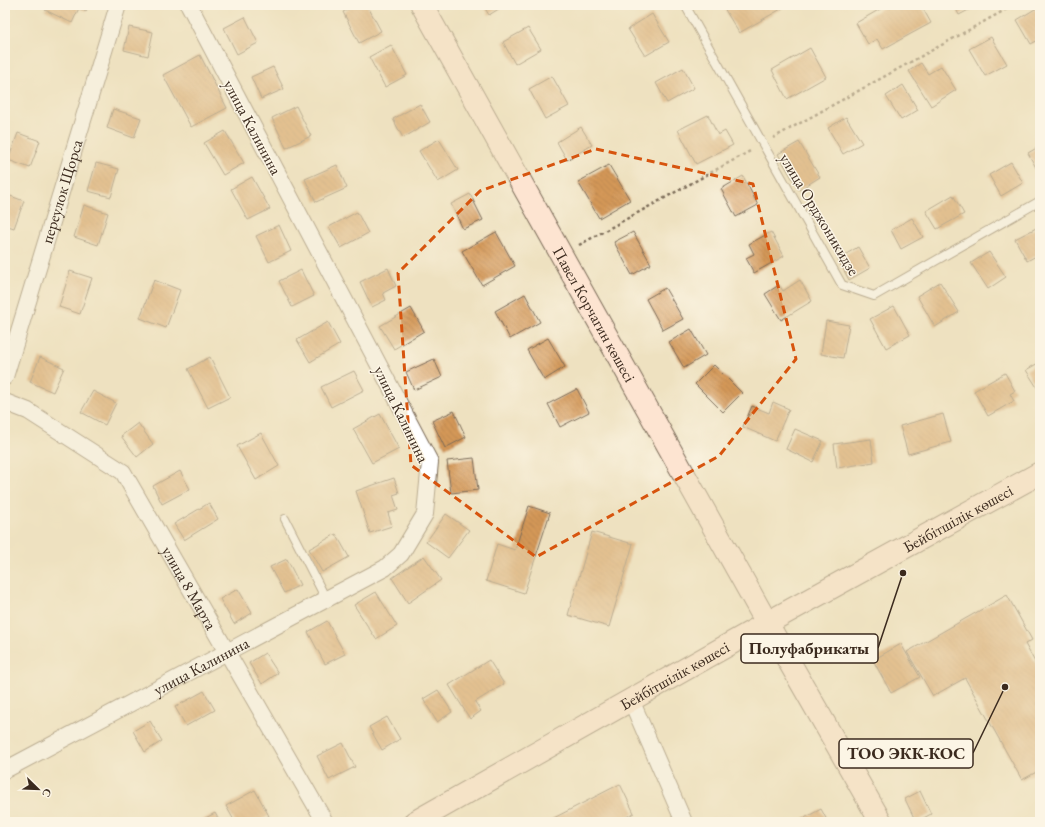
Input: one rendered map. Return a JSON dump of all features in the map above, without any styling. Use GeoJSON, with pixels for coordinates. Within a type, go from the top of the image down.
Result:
{"type":"FeatureCollection","features":[{"type":"Feature","properties":{"kind":"street","name":"переулок Щорса"},"geometry":{"type":"LineString","coordinates":[[5,377],[118,5]]}},
{"type":"Feature","properties":{"kind":"street","name":"улица Калинина"},"geometry":{"type":"LineString","coordinates":[[5,770],[385,568],[401,554],[425,514],[430,462],[189,5]]}},
{"type":"Feature","properties":{"kind":"street","name":"Павел Корчагин көшесі"},"geometry":{"type":"LineString","coordinates":[[422,5],[767,623],[881,822]]}},
{"type":"Feature","properties":{"kind":"street","name":"улица 8 Марта"},"geometry":{"type":"LineString","coordinates":[[5,402],[28,411],[123,472],[325,822]]}},
{"type":"Feature","properties":{"kind":"street","name":"Бейбітшілік көшесі"},"geometry":{"type":"LineString","coordinates":[[415,822],[767,623],[1040,472]]}},
{"type":"Feature","properties":{"kind":"street"},"geometry":{"type":"LineString","coordinates":[[631,700],[684,822]]}},
{"type":"Feature","properties":{"kind":"lane","name":"улица Орджоникидзе"},"geometry":{"type":"LineString","coordinates":[[685,5],[842,285],[874,296],[1040,201]]}},
{"type":"Feature","properties":{"kind":"lane"},"geometry":{"type":"LineString","coordinates":[[285,519],[326,600]]}},
{"type":"Feature","properties":{"kind":"path"},"geometry":{"type":"LineString","coordinates":[[562,255],[1014,5]]}},
{"type":"Feature","properties":{"kind":"highlighted area"},"geometry":{"type":"Polygon","coordinates":[[[596,149],[753,184],[796,359],[719,456],[536,557],[411,465],[398,273],[480,191],[596,149]]]}},
{"type":"Feature","properties":{"kind":"building"},"geometry":{"type":"Polygon","coordinates":[[[48,5],[89,5],[86,11],[79,8],[72,23],[45,10],[48,5]]]}},
{"type":"Feature","properties":{"kind":"building"},"geometry":{"type":"Polygon","coordinates":[[[356,5],[367,5],[381,31],[359,43],[343,12],[356,5]]]}},
{"type":"Feature","properties":{"kind":"building"},"geometry":{"type":"Polygon","coordinates":[[[483,5],[505,5],[489,15],[483,5]]]}},
{"type":"Feature","properties":{"kind":"building"},"geometry":{"type":"Polygon","coordinates":[[[729,5],[788,5],[739,33],[724,8],[729,5]]]}},
{"type":"Feature","properties":{"kind":"building"},"geometry":{"type":"Polygon","coordinates":[[[887,5],[921,5],[931,23],[883,49],[877,39],[868,44],[856,23],[887,5]]]}},
{"type":"Feature","properties":{"kind":"building"},"geometry":{"type":"Polygon","coordinates":[[[954,5],[978,5],[959,15],[954,5]]]}},
{"type":"Feature","properties":{"kind":"building"},"geometry":{"type":"Polygon","coordinates":[[[1040,6],[1040,39],[1031,44],[1017,20],[1040,6]]]}},
{"type":"Feature","properties":{"kind":"building"},"geometry":{"type":"Polygon","coordinates":[[[652,14],[669,42],[645,56],[628,29],[652,14]]]}},
{"type":"Feature","properties":{"kind":"building"},"geometry":{"type":"Polygon","coordinates":[[[245,17],[258,43],[237,54],[224,28],[245,17]]]}},
{"type":"Feature","properties":{"kind":"building"},"geometry":{"type":"Polygon","coordinates":[[[129,27],[153,32],[148,56],[124,50],[129,27]]]}},
{"type":"Feature","properties":{"kind":"building"},"geometry":{"type":"Polygon","coordinates":[[[528,28],[541,49],[515,64],[503,42],[528,28]]]}},
{"type":"Feature","properties":{"kind":"building"},"geometry":{"type":"Polygon","coordinates":[[[991,37],[1007,64],[985,76],[969,49],[991,37]]]}},
{"type":"Feature","properties":{"kind":"building"},"geometry":{"type":"Polygon","coordinates":[[[391,45],[407,75],[385,87],[369,57],[391,45]]]}},
{"type":"Feature","properties":{"kind":"building"},"geometry":{"type":"Polygon","coordinates":[[[810,48],[826,77],[787,99],[772,70],[810,48]]]}},
{"type":"Feature","properties":{"kind":"building"},"geometry":{"type":"Polygon","coordinates":[[[200,55],[227,108],[191,127],[163,75],[200,55]]]}},
{"type":"Feature","properties":{"kind":"building"},"geometry":{"type":"Polygon","coordinates":[[[921,63],[928,74],[941,66],[956,90],[931,106],[909,71],[921,63]]]}},
{"type":"Feature","properties":{"kind":"building"},"geometry":{"type":"Polygon","coordinates":[[[273,67],[284,89],[261,99],[251,77],[273,67]]]}},
{"type":"Feature","properties":{"kind":"building"},"geometry":{"type":"Polygon","coordinates":[[[683,68],[694,88],[667,103],[656,83],[683,68]]]}},
{"type":"Feature","properties":{"kind":"building"},"geometry":{"type":"Polygon","coordinates":[[[552,76],[569,106],[545,119],[529,89],[552,76]]]}},
{"type":"Feature","properties":{"kind":"building"},"geometry":{"type":"Polygon","coordinates":[[[903,85],[918,110],[901,120],[886,96],[903,85]]]}},
{"type":"Feature","properties":{"kind":"building"},"geometry":{"type":"Polygon","coordinates":[[[420,104],[430,122],[403,138],[393,119],[420,104]]]}},
{"type":"Feature","properties":{"kind":"building"},"geometry":{"type":"Polygon","coordinates":[[[296,106],[311,136],[286,148],[272,118],[296,106]]]}},
{"type":"Feature","properties":{"kind":"building"},"geometry":{"type":"Polygon","coordinates":[[[113,109],[141,118],[134,138],[107,128],[113,109]]]}},
{"type":"Feature","properties":{"kind":"building"},"geometry":{"type":"Polygon","coordinates":[[[708,115],[718,135],[725,131],[733,145],[696,164],[678,130],[708,115]]]}},
{"type":"Feature","properties":{"kind":"building"},"geometry":{"type":"Polygon","coordinates":[[[846,117],[862,143],[843,154],[828,128],[846,117]]]}},
{"type":"Feature","properties":{"kind":"building"},"geometry":{"type":"Polygon","coordinates":[[[581,127],[592,145],[567,160],[557,142],[581,127]]]}},
{"type":"Feature","properties":{"kind":"building"},"geometry":{"type":"Polygon","coordinates":[[[225,131],[244,163],[223,175],[204,143],[225,131]]]}},
{"type":"Feature","properties":{"kind":"building"},"geometry":{"type":"Polygon","coordinates":[[[18,133],[40,141],[30,168],[8,160],[18,133]]]}},
{"type":"Feature","properties":{"kind":"building"},"geometry":{"type":"Polygon","coordinates":[[[439,139],[458,170],[438,182],[419,151],[439,139]]]}},
{"type":"Feature","properties":{"kind":"building"},"geometry":{"type":"Polygon","coordinates":[[[799,142],[820,177],[799,190],[778,154],[799,142]]]}},
{"type":"Feature","properties":{"kind":"building"},"geometry":{"type":"Polygon","coordinates":[[[1040,146],[1040,175],[1028,153],[1040,146]]]}},
{"type":"Feature","properties":{"kind":"building"},"geometry":{"type":"Polygon","coordinates":[[[1011,162],[1023,183],[1001,196],[989,175],[1011,162]]]}},
{"type":"Feature","properties":{"kind":"building"},"geometry":{"type":"Polygon","coordinates":[[[96,163],[119,169],[111,197],[88,191],[96,163]]]}},
{"type":"Feature","properties":{"kind":"building"},"geometry":{"type":"Polygon","coordinates":[[[337,165],[347,188],[316,202],[305,179],[337,165]]]}},
{"type":"Feature","properties":{"kind":"building"},"geometry":{"type":"Polygon","coordinates":[[[609,165],[630,200],[599,218],[578,182],[609,165]]]}},
{"type":"Feature","properties":{"kind":"building"},"geometry":{"type":"Polygon","coordinates":[[[743,176],[758,205],[736,217],[721,189],[743,176]]]}},
{"type":"Feature","properties":{"kind":"building"},"geometry":{"type":"Polygon","coordinates":[[[252,177],[270,209],[248,220],[231,189],[252,177]]]}},
{"type":"Feature","properties":{"kind":"building"},"geometry":{"type":"Polygon","coordinates":[[[5,194],[24,201],[14,228],[5,225],[5,194]]]}},
{"type":"Feature","properties":{"kind":"building"},"geometry":{"type":"Polygon","coordinates":[[[470,194],[483,220],[463,229],[451,204],[470,194]]]}},
{"type":"Feature","properties":{"kind":"building"},"geometry":{"type":"Polygon","coordinates":[[[953,195],[964,214],[937,229],[926,211],[953,195]]]}},
{"type":"Feature","properties":{"kind":"building"},"geometry":{"type":"Polygon","coordinates":[[[84,205],[108,213],[98,245],[74,237],[84,205]]]}},
{"type":"Feature","properties":{"kind":"building"},"geometry":{"type":"Polygon","coordinates":[[[357,212],[368,233],[341,248],[329,227],[357,212]]]}},
{"type":"Feature","properties":{"kind":"building"},"geometry":{"type":"Polygon","coordinates":[[[912,218],[923,237],[901,249],[891,230],[912,218]]]}},
{"type":"Feature","properties":{"kind":"building"},"geometry":{"type":"Polygon","coordinates":[[[279,225],[291,251],[269,262],[256,236],[279,225]]]}},
{"type":"Feature","properties":{"kind":"building"},"geometry":{"type":"Polygon","coordinates":[[[1040,226],[1040,254],[1027,261],[1015,239],[1040,226]]]}},
{"type":"Feature","properties":{"kind":"building"},"geometry":{"type":"Polygon","coordinates":[[[496,232],[515,266],[482,285],[462,251],[496,232]]]}},
{"type":"Feature","properties":{"kind":"building"},"geometry":{"type":"Polygon","coordinates":[[[633,232],[651,264],[632,275],[614,242],[633,232]]]}},
{"type":"Feature","properties":{"kind":"building"},"geometry":{"type":"Polygon","coordinates":[[[771,232],[784,256],[754,273],[746,258],[754,254],[749,244],[771,232]]]}},
{"type":"Feature","properties":{"kind":"building"},"geometry":{"type":"Polygon","coordinates":[[[858,247],[870,268],[849,280],[838,259],[858,247]]]}},
{"type":"Feature","properties":{"kind":"building"},"geometry":{"type":"Polygon","coordinates":[[[989,252],[1006,277],[988,289],[971,263],[989,252]]]}},
{"type":"Feature","properties":{"kind":"building"},"geometry":{"type":"Polygon","coordinates":[[[388,268],[396,286],[383,293],[386,300],[372,307],[360,282],[388,268]]]}},
{"type":"Feature","properties":{"kind":"building"},"geometry":{"type":"Polygon","coordinates":[[[301,270],[314,296],[292,307],[279,281],[301,270]]]}},
{"type":"Feature","properties":{"kind":"building"},"geometry":{"type":"Polygon","coordinates":[[[70,271],[92,278],[80,314],[59,307],[70,271]]]}},
{"type":"Feature","properties":{"kind":"building"},"geometry":{"type":"Polygon","coordinates":[[[154,280],[180,290],[166,328],[140,318],[154,280]]]}},
{"type":"Feature","properties":{"kind":"building"},"geometry":{"type":"Polygon","coordinates":[[[800,280],[812,301],[781,320],[765,294],[779,285],[783,291],[800,280]]]}},
{"type":"Feature","properties":{"kind":"building"},"geometry":{"type":"Polygon","coordinates":[[[940,282],[959,312],[935,327],[917,296],[940,282]]]}},
{"type":"Feature","properties":{"kind":"building"},"geometry":{"type":"Polygon","coordinates":[[[665,288],[683,319],[663,330],[646,299],[665,288]]]}},
{"type":"Feature","properties":{"kind":"building"},"geometry":{"type":"Polygon","coordinates":[[[525,294],[540,322],[510,339],[495,311],[525,294]]]}},
{"type":"Feature","properties":{"kind":"building"},"geometry":{"type":"Polygon","coordinates":[[[894,306],[910,335],[886,348],[870,319],[894,306]]]}},
{"type":"Feature","properties":{"kind":"building"},"geometry":{"type":"Polygon","coordinates":[[[411,308],[424,331],[394,349],[380,326],[411,308]]]}},
{"type":"Feature","properties":{"kind":"building"},"geometry":{"type":"Polygon","coordinates":[[[826,321],[849,325],[843,358],[821,354],[826,321]]]}},
{"type":"Feature","properties":{"kind":"building"},"geometry":{"type":"Polygon","coordinates":[[[328,322],[340,344],[310,362],[297,340],[328,322]]]}},
{"type":"Feature","properties":{"kind":"building"},"geometry":{"type":"Polygon","coordinates":[[[691,329],[706,355],[684,368],[669,342],[691,329]]]}},
{"type":"Feature","properties":{"kind":"building"},"geometry":{"type":"Polygon","coordinates":[[[548,338],[565,367],[544,380],[527,350],[548,338]]]}},
{"type":"Feature","properties":{"kind":"building"},"geometry":{"type":"Polygon","coordinates":[[[40,357],[64,368],[53,392],[30,382],[40,357]]]}},
{"type":"Feature","properties":{"kind":"building"},"geometry":{"type":"Polygon","coordinates":[[[210,357],[230,397],[208,408],[188,369],[210,357]]]}},
{"type":"Feature","properties":{"kind":"building"},"geometry":{"type":"Polygon","coordinates":[[[434,359],[442,377],[414,390],[406,372],[434,359]]]}},
{"type":"Feature","properties":{"kind":"building"},"geometry":{"type":"Polygon","coordinates":[[[1040,362],[1040,388],[1038,389],[1026,370],[1040,362]]]}},
{"type":"Feature","properties":{"kind":"building"},"geometry":{"type":"Polygon","coordinates":[[[714,365],[742,393],[723,412],[695,384],[714,365]]]}},
{"type":"Feature","properties":{"kind":"building"},"geometry":{"type":"Polygon","coordinates":[[[354,371],[364,390],[331,407],[321,387],[354,371]]]}},
{"type":"Feature","properties":{"kind":"building"},"geometry":{"type":"Polygon","coordinates":[[[1005,373],[1015,391],[1010,394],[1014,401],[988,416],[974,391],[1005,373]]]}},
{"type":"Feature","properties":{"kind":"building"},"geometry":{"type":"Polygon","coordinates":[[[577,389],[589,412],[560,427],[548,404],[577,389]]]}},
{"type":"Feature","properties":{"kind":"building"},"geometry":{"type":"Polygon","coordinates":[[[93,391],[116,403],[105,425],[81,412],[93,391]]]}},
{"type":"Feature","properties":{"kind":"building"},"geometry":{"type":"Polygon","coordinates":[[[773,402],[789,409],[775,441],[743,427],[752,406],[769,413],[773,402]]]}},
{"type":"Feature","properties":{"kind":"building"},"geometry":{"type":"Polygon","coordinates":[[[454,411],[466,437],[445,448],[432,421],[454,411]]]}},
{"type":"Feature","properties":{"kind":"building"},"geometry":{"type":"Polygon","coordinates":[[[380,414],[399,449],[372,463],[353,429],[380,414]]]}},
{"type":"Feature","properties":{"kind":"building"},"geometry":{"type":"Polygon","coordinates":[[[943,414],[951,442],[908,454],[900,426],[943,414]]]}},
{"type":"Feature","properties":{"kind":"building"},"geometry":{"type":"Polygon","coordinates":[[[138,423],[153,444],[137,457],[121,436],[138,423]]]}},
{"type":"Feature","properties":{"kind":"building"},"geometry":{"type":"Polygon","coordinates":[[[795,429],[823,441],[813,462],[786,449],[795,429]]]}},
{"type":"Feature","properties":{"kind":"building"},"geometry":{"type":"Polygon","coordinates":[[[261,433],[279,466],[256,480],[237,446],[261,433]]]}},
{"type":"Feature","properties":{"kind":"building"},"geometry":{"type":"Polygon","coordinates":[[[871,439],[874,462],[837,468],[834,444],[871,439]]]}},
{"type":"Feature","properties":{"kind":"building"},"geometry":{"type":"Polygon","coordinates":[[[474,458],[478,490],[451,493],[447,461],[474,458]]]}},
{"type":"Feature","properties":{"kind":"building"},"geometry":{"type":"Polygon","coordinates":[[[180,471],[190,489],[162,504],[153,486],[180,471]]]}},
{"type":"Feature","properties":{"kind":"building"},"geometry":{"type":"Polygon","coordinates":[[[394,478],[399,493],[393,495],[398,510],[388,513],[392,526],[370,533],[356,491],[394,478]]]}},
{"type":"Feature","properties":{"kind":"building"},"geometry":{"type":"Polygon","coordinates":[[[209,503],[218,519],[184,540],[174,524],[209,503]]]}},
{"type":"Feature","properties":{"kind":"building"},"geometry":{"type":"Polygon","coordinates":[[[529,506],[550,513],[524,593],[486,581],[497,544],[515,550],[529,506]]]}},
{"type":"Feature","properties":{"kind":"building"},"geometry":{"type":"Polygon","coordinates":[[[446,514],[469,530],[448,558],[426,542],[446,514]]]}},
{"type":"Feature","properties":{"kind":"building"},"geometry":{"type":"Polygon","coordinates":[[[592,532],[633,544],[609,627],[568,615],[592,532]]]}},
{"type":"Feature","properties":{"kind":"building"},"geometry":{"type":"Polygon","coordinates":[[[336,534],[349,557],[322,572],[309,549],[336,534]]]}},
{"type":"Feature","properties":{"kind":"building"},"geometry":{"type":"Polygon","coordinates":[[[424,556],[441,580],[408,603],[392,578],[424,556]]]}},
{"type":"Feature","properties":{"kind":"building"},"geometry":{"type":"Polygon","coordinates":[[[287,559],[300,585],[284,593],[270,567],[287,559]]]}},
{"type":"Feature","properties":{"kind":"building"},"geometry":{"type":"Polygon","coordinates":[[[238,589],[252,613],[234,624],[220,599],[238,589]]]}},
{"type":"Feature","properties":{"kind":"building"},"geometry":{"type":"Polygon","coordinates":[[[376,592],[397,626],[376,639],[354,605],[376,592]]]}},
{"type":"Feature","properties":{"kind":"building"},"geometry":{"type":"Polygon","coordinates":[[[1007,595],[1032,640],[1025,644],[1040,671],[1040,770],[1022,780],[965,678],[933,696],[907,652],[1007,595]]]}},
{"type":"Feature","properties":{"kind":"building"},"geometry":{"type":"Polygon","coordinates":[[[327,621],[345,654],[325,664],[308,632],[327,621]]]}},
{"type":"Feature","properties":{"kind":"building"},"geometry":{"type":"Polygon","coordinates":[[[901,644],[920,677],[891,693],[873,660],[901,644]]]}},
{"type":"Feature","properties":{"kind":"building"},"geometry":{"type":"Polygon","coordinates":[[[265,653],[278,673],[262,684],[249,663],[265,653]]]}},
{"type":"Feature","properties":{"kind":"building"},"geometry":{"type":"Polygon","coordinates":[[[489,660],[504,684],[475,702],[481,711],[470,719],[449,685],[489,660]]]}},
{"type":"Feature","properties":{"kind":"building"},"geometry":{"type":"Polygon","coordinates":[[[438,690],[452,712],[437,722],[423,699],[438,690]]]}},
{"type":"Feature","properties":{"kind":"building"},"geometry":{"type":"Polygon","coordinates":[[[204,691],[215,710],[186,726],[175,707],[204,691]]]}},
{"type":"Feature","properties":{"kind":"building"},"geometry":{"type":"Polygon","coordinates":[[[387,717],[400,739],[382,750],[369,727],[387,717]]]}},
{"type":"Feature","properties":{"kind":"building"},"geometry":{"type":"Polygon","coordinates":[[[150,721],[162,741],[145,752],[133,731],[150,721]]]}},
{"type":"Feature","properties":{"kind":"building"},"geometry":{"type":"Polygon","coordinates":[[[343,743],[355,767],[329,780],[317,756],[343,743]]]}},
{"type":"Feature","properties":{"kind":"building"},"geometry":{"type":"Polygon","coordinates":[[[620,784],[634,813],[617,822],[546,822],[620,784]]]}},
{"type":"Feature","properties":{"kind":"building"},"geometry":{"type":"Polygon","coordinates":[[[255,790],[269,816],[258,822],[235,822],[226,806],[255,790]]]}},
{"type":"Feature","properties":{"kind":"building"},"geometry":{"type":"Polygon","coordinates":[[[920,791],[931,814],[916,822],[905,799],[920,791]]]}},
{"type":"Feature","properties":{"kind":"building"},"geometry":{"type":"Polygon","coordinates":[[[821,809],[828,822],[797,822],[821,809]]]}},
{"type":"Feature","properties":{"kind":"building"},"geometry":{"type":"Polygon","coordinates":[[[215,813],[220,822],[198,822],[215,813]]]}},
{"type":"Feature","properties":{"kind":"place","name":"Полуфабрикаты"},"geometry":{"type":"Point","coordinates":[903,573]}},
{"type":"Feature","properties":{"kind":"place","name":"ТОО ЭКК-КОС"},"geometry":{"type":"Point","coordinates":[1005,687]}}]}
